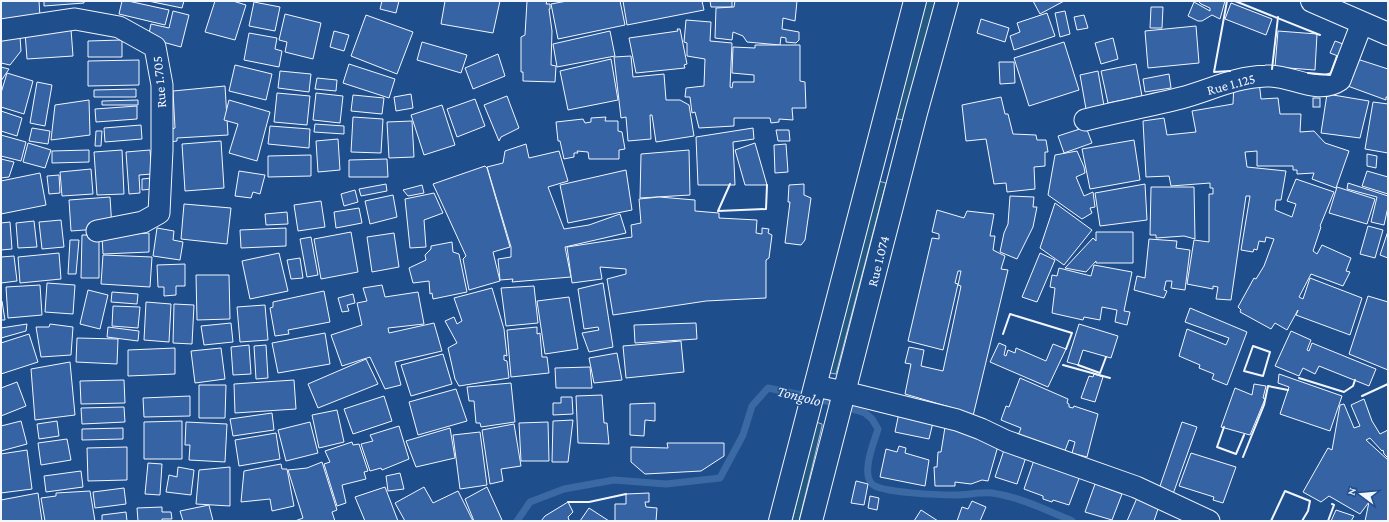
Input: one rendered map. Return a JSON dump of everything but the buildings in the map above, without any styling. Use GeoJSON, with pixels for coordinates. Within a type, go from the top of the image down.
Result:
{"type":"FeatureCollection","features":[{"type":"Feature","properties":{"kind":"main road","name":"Rue 1.074"},"geometry":{"type":"LineString","coordinates":[[780,521],[915,1]]}},
{"type":"Feature","properties":{"kind":"main road","name":"Rue 1.074"},"geometry":{"type":"LineString","coordinates":[[810,521],[947,1]]}},
{"type":"Feature","properties":{"kind":"main road"},"geometry":{"type":"LineString","coordinates":[[1312,1],[1388,34]]}},
{"type":"Feature","properties":{"kind":"main road"},"geometry":{"type":"LineString","coordinates":[[878,146],[906,153]]}},
{"type":"Feature","properties":{"kind":"street","name":"Rue 1.705"},"geometry":{"type":"LineString","coordinates":[[1,30],[75,19],[119,27],[155,47],[162,85],[162,150],[159,213],[143,222],[97,231]]}},
{"type":"Feature","properties":{"kind":"street","name":"Rue 1.125"},"geometry":{"type":"LineString","coordinates":[[1086,120],[1181,98],[1231,81],[1245,78],[1268,75],[1321,86],[1333,84],[1340,80],[1362,23]]}},
{"type":"Feature","properties":{"kind":"street"},"geometry":{"type":"LineString","coordinates":[[816,386],[957,420],[1006,441],[1136,487],[1209,521]]}},
{"type":"Feature","properties":{"kind":"shaded area"},"geometry":{"type":"Polygon","coordinates":[[[925,1],[936,1],[903,120],[893,118],[925,1]]]}},
{"type":"Feature","properties":{"kind":"shaded area"},"geometry":{"type":"Polygon","coordinates":[[[878,181],[886,183],[836,374],[830,373],[878,181]]]}},
{"type":"Feature","properties":{"kind":"shaded area"},"geometry":{"type":"Polygon","coordinates":[[[816,422],[822,424],[822,426],[800,517],[799,521],[792,521],[816,422]]]}},
{"type":"Feature","properties":{"kind":"waterway","name":"Tongolo"},"geometry":{"type":"LineString","coordinates":[[517,521],[530,502],[564,489],[614,480],[666,484],[720,478],[743,435],[752,406],[768,388],[816,398],[865,413],[872,419],[878,429],[869,457],[868,473],[872,484],[878,487],[887,490],[937,495],[992,493],[1023,501],[1072,521]]}},
{"type":"Feature","properties":{"kind":"wall"},"geometry":{"type":"LineString","coordinates":[[1227,1],[1214,72],[1230,71]]}},
{"type":"Feature","properties":{"kind":"wall"},"geometry":{"type":"LineString","coordinates":[[1235,1],[1320,35]]}},
{"type":"Feature","properties":{"kind":"wall"},"geometry":{"type":"LineString","coordinates":[[1272,69],[1278,17]]}},
{"type":"Feature","properties":{"kind":"wall"},"geometry":{"type":"LineString","coordinates":[[1308,73],[1330,75],[1337,56]]}},
{"type":"Feature","properties":{"kind":"wall"},"geometry":{"type":"LineString","coordinates":[[730,184],[718,211],[766,209],[767,185]]}},
{"type":"Feature","properties":{"kind":"wall"},"geometry":{"type":"LineString","coordinates":[[1003,334],[1010,314],[1072,333],[1066,349]]}},
{"type":"Feature","properties":{"kind":"wall"},"geometry":{"type":"LineString","coordinates":[[1253,346],[1270,352],[1263,376],[1244,371],[1253,346]]}},
{"type":"Feature","properties":{"kind":"wall"},"geometry":{"type":"LineString","coordinates":[[1078,365],[1100,373],[1106,357]]}},
{"type":"Feature","properties":{"kind":"wall"},"geometry":{"type":"LineString","coordinates":[[1063,365],[1110,378]]}},
{"type":"Feature","properties":{"kind":"wall"},"geometry":{"type":"LineString","coordinates":[[1299,378],[1344,392],[1353,386],[1355,380]]}},
{"type":"Feature","properties":{"kind":"wall"},"geometry":{"type":"LineString","coordinates":[[1362,396],[1388,384]]}},
{"type":"Feature","properties":{"kind":"wall"},"geometry":{"type":"LineString","coordinates":[[1243,457],[1264,405],[1268,386],[1288,390]]}},
{"type":"Feature","properties":{"kind":"wall"},"geometry":{"type":"LineString","coordinates":[[1224,427],[1217,447],[1236,454],[1244,435]]}},
{"type":"Feature","properties":{"kind":"wall"},"geometry":{"type":"LineString","coordinates":[[1271,521],[1285,491],[1310,501],[1308,511],[1302,521]]}},
{"type":"Feature","properties":{"kind":"wall"},"geometry":{"type":"LineString","coordinates":[[568,502],[589,502],[626,494]]}},
{"type":"Feature","properties":{"kind":"wall"},"geometry":{"type":"LineString","coordinates":[[1328,521],[1334,505],[1332,504]]}}]}
